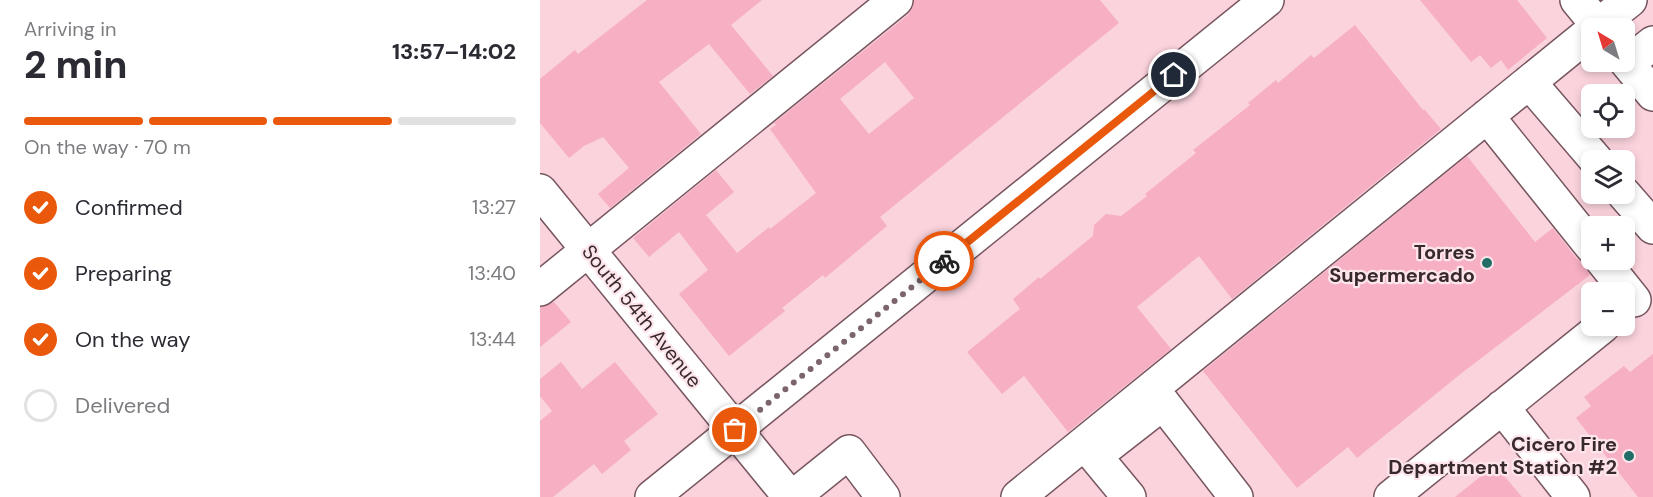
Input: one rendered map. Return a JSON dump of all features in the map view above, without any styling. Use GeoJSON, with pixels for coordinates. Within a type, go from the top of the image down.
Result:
{"type":"FeatureCollection","features":[{"type":"Feature","properties":{"kind":"street"},"geometry":{"type":"LineString","coordinates":[[540,289],[896,0]]}},
{"type":"Feature","properties":{"kind":"street"},"geometry":{"type":"LineString","coordinates":[[652,497],[1268,0]]}},
{"type":"Feature","properties":{"kind":"street"},"geometry":{"type":"LineString","coordinates":[[1576,0],[1588,18]]}},
{"type":"Feature","properties":{"kind":"street"},"geometry":{"type":"LineString","coordinates":[[1609,18],[1630,0]]}},
{"type":"Feature","properties":{"kind":"street"},"geometry":{"type":"LineString","coordinates":[[1018,497],[1581,41]]}},
{"type":"Feature","properties":{"kind":"street"},"geometry":{"type":"LineString","coordinates":[[1635,55],[1653,43]]}},
{"type":"Feature","properties":{"kind":"street"},"geometry":{"type":"LineString","coordinates":[[1635,72],[1653,94]]}},
{"type":"Feature","properties":{"kind":"street"},"geometry":{"type":"LineString","coordinates":[[1528,82],[1587,150]]}},
{"type":"Feature","properties":{"kind":"street"},"geometry":{"type":"LineString","coordinates":[[1487,116],[1581,233]]}},
{"type":"Feature","properties":{"kind":"street","name":"South 54th Avenue"},"geometry":{"type":"LineString","coordinates":[[540,191],[791,497]]}},
{"type":"Feature","properties":{"kind":"street"},"geometry":{"type":"LineString","coordinates":[[1633,204],[1653,227]]}},
{"type":"Feature","properties":{"kind":"street"},"geometry":{"type":"LineString","coordinates":[[1611,270],[1637,297]]}},
{"type":"Feature","properties":{"kind":"street"},"geometry":{"type":"LineString","coordinates":[[1391,497],[1591,336]]}},
{"type":"Feature","properties":{"kind":"street"},"geometry":{"type":"LineString","coordinates":[[1129,497],[1095,456],[1163,403],[1236,497]]}},
{"type":"Feature","properties":{"kind":"street"},"geometry":{"type":"LineString","coordinates":[[1502,407],[1573,497]]}},
{"type":"Feature","properties":{"kind":"street"},"geometry":{"type":"LineString","coordinates":[[791,497],[849,452],[883,497]]}},
{"type":"Feature","properties":{"kind":"building"},"geometry":{"type":"Polygon","coordinates":[[[647,0],[762,0],[731,25],[773,76],[750,94],[709,44],[659,82],[701,134],[610,208],[598,194],[629,168],[603,137],[584,146],[569,158],[540,123],[540,79],[575,50],[578,54],[647,0]]]}},
{"type":"Feature","properties":{"kind":"building"},"geometry":{"type":"Polygon","coordinates":[[[914,0],[1100,0],[1119,23],[880,217],[887,226],[825,278],[823,275],[782,308],[785,311],[729,356],[679,294],[708,270],[679,232],[649,257],[633,238],[716,170],[734,192],[706,215],[737,253],[816,193],[770,129],[776,125],[774,123],[908,15],[914,0]],[[885,62],[840,99],[869,134],[914,98],[885,62]]]}},
{"type":"Feature","properties":{"kind":"building"},"geometry":{"type":"Polygon","coordinates":[[[1420,0],[1517,0],[1547,38],[1508,70],[1501,60],[1491,68],[1480,55],[1471,62],[1420,0]]]}},
{"type":"Feature","properties":{"kind":"building"},"geometry":{"type":"Polygon","coordinates":[[[1355,25],[1441,129],[1232,299],[1199,256],[1137,307],[1171,349],[1068,432],[1024,376],[1002,394],[967,352],[1020,309],[1013,299],[1093,236],[1094,225],[1106,214],[1121,216],[1196,153],[1193,150],[1250,105],[1248,103],[1276,80],[1278,83],[1311,55],[1314,58],[1355,25]]]}},
{"type":"Feature","properties":{"kind":"building"},"geometry":{"type":"Polygon","coordinates":[[[1467,156],[1535,242],[1553,228],[1581,261],[1581,270],[1588,270],[1590,275],[1463,372],[1357,458],[1348,447],[1297,488],[1203,371],[1467,156]]]}},
{"type":"Feature","properties":{"kind":"building"},"geometry":{"type":"Polygon","coordinates":[[[554,302],[571,322],[540,347],[540,307],[554,302]]]}},
{"type":"Feature","properties":{"kind":"building","name":"Cicero Fire Department Station #2"},"geometry":{"type":"Polygon","coordinates":[[[1653,354],[1653,497],[1638,497],[1576,418],[1591,406],[1584,397],[1624,366],[1630,372],[1653,354]]]}},
{"type":"Feature","properties":{"kind":"building"},"geometry":{"type":"Polygon","coordinates":[[[561,362],[582,389],[615,362],[658,414],[624,441],[631,450],[602,474],[594,464],[553,497],[540,497],[540,421],[552,411],[540,396],[540,379],[561,362]]]}},
{"type":"Feature","properties":{"kind":"building"},"geometry":{"type":"Polygon","coordinates":[[[1495,465],[1522,497],[1455,497],[1495,465]]]}},
{"type":"Feature","properties":{"kind":"way so far"},"geometry":{"type":"LineString","coordinates":[[735,430],[944,261]]}},
{"type":"Feature","properties":{"kind":"place","name":"Torres Supermercado"},"geometry":{"type":"Point","coordinates":[1487,263]}},
{"type":"Feature","properties":{"kind":"place","name":"Cicero Fire Department Station #2"},"geometry":{"type":"Point","coordinates":[1629,456]}},
{"type":"Feature","properties":{"kind":"route"},"geometry":{"type":"LineString","coordinates":[[944,261],[1174,75]]}}]}
